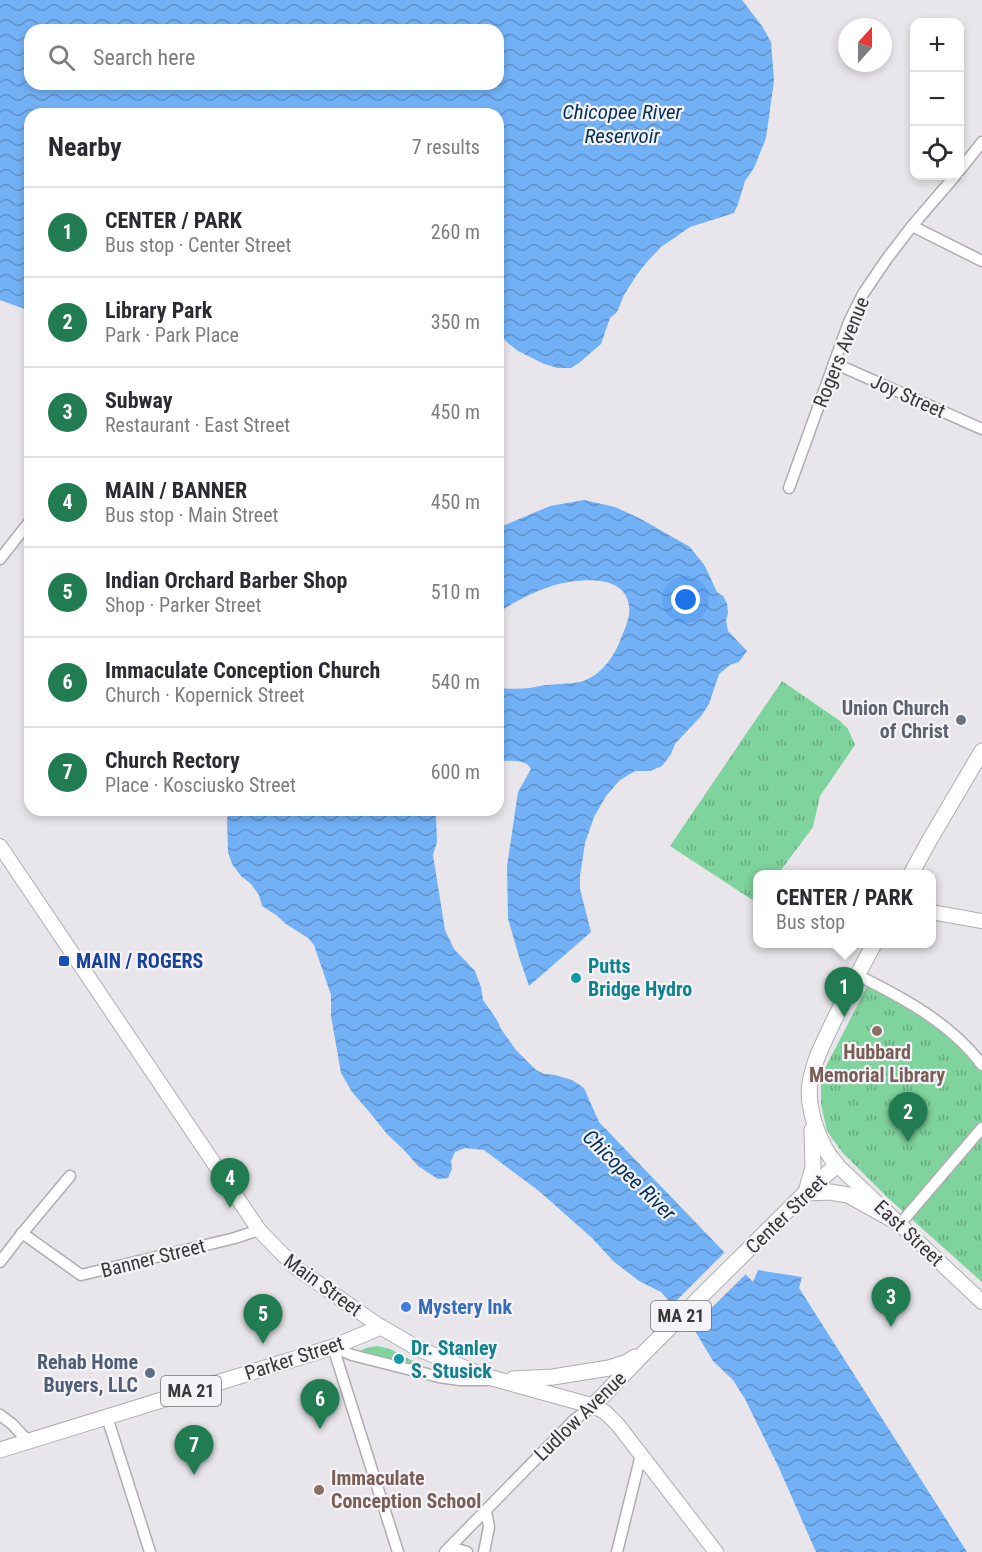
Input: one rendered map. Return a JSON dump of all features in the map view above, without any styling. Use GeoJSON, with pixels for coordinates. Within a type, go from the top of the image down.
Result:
{"type":"FeatureCollection","features":[{"type":"Feature","properties":{"kind":"main road"},"geometry":{"type":"LineString","coordinates":[[913,870],[982,751]]}},
{"type":"Feature","properties":{"kind":"main road","name":"Main Street"},"geometry":{"type":"LineString","coordinates":[[0,846],[259,1230],[277,1250],[295,1267],[381,1327],[430,1354],[480,1375],[593,1406],[605,1412],[618,1425],[716,1552]]}},
{"type":"Feature","properties":{"kind":"main road"},"geometry":{"type":"LineString","coordinates":[[936,913],[982,921]]}},
{"type":"Feature","properties":{"kind":"main road","name":"Center Street"},"geometry":{"type":"LineString","coordinates":[[716,1281],[805,1193],[837,1165],[823,1145],[811,1109],[809,1086],[816,1057],[872,948]]}},
{"type":"Feature","properties":{"kind":"main road"},"geometry":{"type":"LineString","coordinates":[[811,1109],[814,1163],[805,1193],[830,1192],[848,1195],[900,1224]]}},
{"type":"Feature","properties":{"kind":"main road","name":"East Street"},"geometry":{"type":"LineString","coordinates":[[837,1165],[982,1302]]}},
{"type":"Feature","properties":{"kind":"main road","name":"Ludlow Avenue"},"geometry":{"type":"LineString","coordinates":[[593,1406],[716,1281]]}},
{"type":"Feature","properties":{"kind":"main road","name":"Parker Street"},"geometry":{"type":"LineString","coordinates":[[0,1450],[333,1347],[381,1327]]}},
{"type":"Feature","properties":{"kind":"main road"},"geometry":{"type":"LineString","coordinates":[[496,1379],[554,1377],[609,1368],[627,1362],[646,1351]]}},
{"type":"Feature","properties":{"kind":"street"},"geometry":{"type":"LineString","coordinates":[[964,165],[982,142]]}},
{"type":"Feature","properties":{"kind":"street","name":"Rogers Avenue"},"geometry":{"type":"LineString","coordinates":[[789,488],[849,322],[863,294],[912,226],[952,180]]}},
{"type":"Feature","properties":{"kind":"street"},"geometry":{"type":"LineString","coordinates":[[912,226],[982,261]]}},
{"type":"Feature","properties":{"kind":"street","name":"Joy Street"},"geometry":{"type":"LineString","coordinates":[[834,363],[982,429]]}},
{"type":"Feature","properties":{"kind":"street"},"geometry":{"type":"LineString","coordinates":[[0,559],[24,529]]}},
{"type":"Feature","properties":{"kind":"street"},"geometry":{"type":"LineString","coordinates":[[857,975],[891,991],[933,1017],[982,1065]]}},
{"type":"Feature","properties":{"kind":"street"},"geometry":{"type":"LineString","coordinates":[[900,1224],[982,1128]]}},
{"type":"Feature","properties":{"kind":"street"},"geometry":{"type":"LineString","coordinates":[[0,1262],[70,1176]]}},
{"type":"Feature","properties":{"kind":"street","name":"Banner Street"},"geometry":{"type":"LineString","coordinates":[[22,1233],[81,1275],[235,1238],[259,1230]]}},
{"type":"Feature","properties":{"kind":"street"},"geometry":{"type":"LineString","coordinates":[[333,1347],[352,1355],[439,1377],[460,1380],[496,1379]]}},
{"type":"Feature","properties":{"kind":"street"},"geometry":{"type":"LineString","coordinates":[[333,1347],[398,1552]]}},
{"type":"Feature","properties":{"kind":"street","name":"Ludlow Avenue"},"geometry":{"type":"LineString","coordinates":[[447,1550],[574,1420],[593,1406]]}},
{"type":"Feature","properties":{"kind":"street"},"geometry":{"type":"LineString","coordinates":[[0,1415],[28,1441]]}},
{"type":"Feature","properties":{"kind":"street"},"geometry":{"type":"LineString","coordinates":[[107,1417],[150,1552]]}},
{"type":"Feature","properties":{"kind":"street"},"geometry":{"type":"LineString","coordinates":[[617,1552],[641,1455]]}},
{"type":"Feature","properties":{"kind":"street"},"geometry":{"type":"LineString","coordinates":[[484,1552],[489,1527],[486,1511]]}},
{"type":"Feature","properties":{"kind":"street"},"geometry":{"type":"LineString","coordinates":[[447,1550],[467,1552]]}},
{"type":"Feature","properties":{"kind":"green space"},"geometry":{"type":"Polygon","coordinates":[[[782,681],[848,729],[855,745],[820,796],[813,827],[781,870],[753,870],[753,900],[670,846],[782,681]]]}},
{"type":"Feature","properties":{"kind":"green space"},"geometry":{"type":"Polygon","coordinates":[[[870,981],[945,1028],[982,1065],[982,1282],[888,1198],[842,1152],[827,1131],[821,1104],[821,1076],[870,981]]]}},
{"type":"Feature","properties":{"kind":"green space"},"geometry":{"type":"Polygon","coordinates":[[[377,1346],[390,1349],[424,1367],[358,1352],[377,1346]]]}},
{"type":"Feature","properties":{"kind":"water","name":"Chicopee River Reservoir"},"geometry":{"type":"Polygon","coordinates":[[[0,0],[742,0],[771,42],[774,81],[766,138],[754,168],[745,181],[734,213],[690,227],[661,247],[646,263],[624,295],[617,312],[610,318],[601,344],[571,368],[558,368],[544,364],[518,351],[504,339],[504,108],[24,108],[24,309],[0,300],[0,0]]]}},
{"type":"Feature","properties":{"kind":"water"},"geometry":{"type":"Polygon","coordinates":[[[584,500],[615,507],[690,547],[705,566],[717,592],[727,603],[728,631],[747,651],[739,662],[730,665],[719,674],[709,704],[675,744],[662,766],[650,771],[635,771],[620,780],[606,796],[594,817],[585,843],[580,876],[580,889],[591,932],[529,986],[508,919],[507,866],[518,792],[531,769],[525,763],[504,761],[504,688],[574,683],[593,676],[603,668],[615,652],[629,615],[626,595],[619,588],[610,583],[587,580],[549,587],[504,609],[504,525],[550,506],[584,500]]]}},
{"type":"Feature","properties":{"kind":"water","name":"Chicopee River"},"geometry":{"type":"Polygon","coordinates":[[[228,816],[436,816],[437,842],[433,855],[445,930],[454,949],[475,971],[483,1000],[516,1050],[536,1070],[572,1080],[584,1088],[599,1122],[753,1282],[758,1270],[802,1277],[799,1288],[967,1552],[816,1552],[745,1399],[733,1380],[713,1361],[695,1331],[661,1292],[639,1281],[613,1261],[592,1238],[539,1191],[484,1150],[465,1148],[455,1152],[448,1178],[438,1179],[418,1166],[387,1134],[352,1092],[341,1073],[331,1016],[331,995],[314,945],[308,938],[262,906],[259,895],[232,864],[228,852],[228,816]]]}},
{"type":"Feature","properties":{"kind":"pier"},"geometry":{"type":"Polygon","coordinates":[[[727,1250],[748,1272],[690,1329],[670,1307],[727,1250]]]}},
{"type":"Feature","properties":{"kind":"place","name":"Union Church of Christ"},"geometry":{"type":"Point","coordinates":[961,720]}},
{"type":"Feature","properties":{"kind":"place","name":"MAIN / ROGERS"},"geometry":{"type":"Point","coordinates":[64,961]}},
{"type":"Feature","properties":{"kind":"place","name":"Putts Bridge Hydro"},"geometry":{"type":"Point","coordinates":[576,978]}},
{"type":"Feature","properties":{"kind":"place","name":"CENTER / PARK"},"geometry":{"type":"Point","coordinates":[844,1017]}},
{"type":"Feature","properties":{"kind":"place","name":"Hubbard Memorial Library"},"geometry":{"type":"Point","coordinates":[877,1031]}},
{"type":"Feature","properties":{"kind":"place","name":"Library Park"},"geometry":{"type":"Point","coordinates":[908,1142]}},
{"type":"Feature","properties":{"kind":"place","name":"MAIN / BANNER"},"geometry":{"type":"Point","coordinates":[230,1208]}},
{"type":"Feature","properties":{"kind":"place","name":"Mystery Ink"},"geometry":{"type":"Point","coordinates":[406,1307]}},
{"type":"Feature","properties":{"kind":"place","name":"Subway"},"geometry":{"type":"Point","coordinates":[891,1327]}},
{"type":"Feature","properties":{"kind":"place","name":"Indian Orchard Barber Shop"},"geometry":{"type":"Point","coordinates":[263,1344]}},
{"type":"Feature","properties":{"kind":"place","name":"Dr. Stanley S. Stusick"},"geometry":{"type":"Point","coordinates":[399,1359]}},
{"type":"Feature","properties":{"kind":"place","name":"Rehab Home Buyers, LLC"},"geometry":{"type":"Point","coordinates":[150,1373]}},
{"type":"Feature","properties":{"kind":"place","name":"Immaculate Conception Church"},"geometry":{"type":"Point","coordinates":[320,1429]}},
{"type":"Feature","properties":{"kind":"place","name":"Church Rectory"},"geometry":{"type":"Point","coordinates":[194,1475]}},
{"type":"Feature","properties":{"kind":"place","name":"Immaculate Conception School"},"geometry":{"type":"Point","coordinates":[319,1490]}}]}
